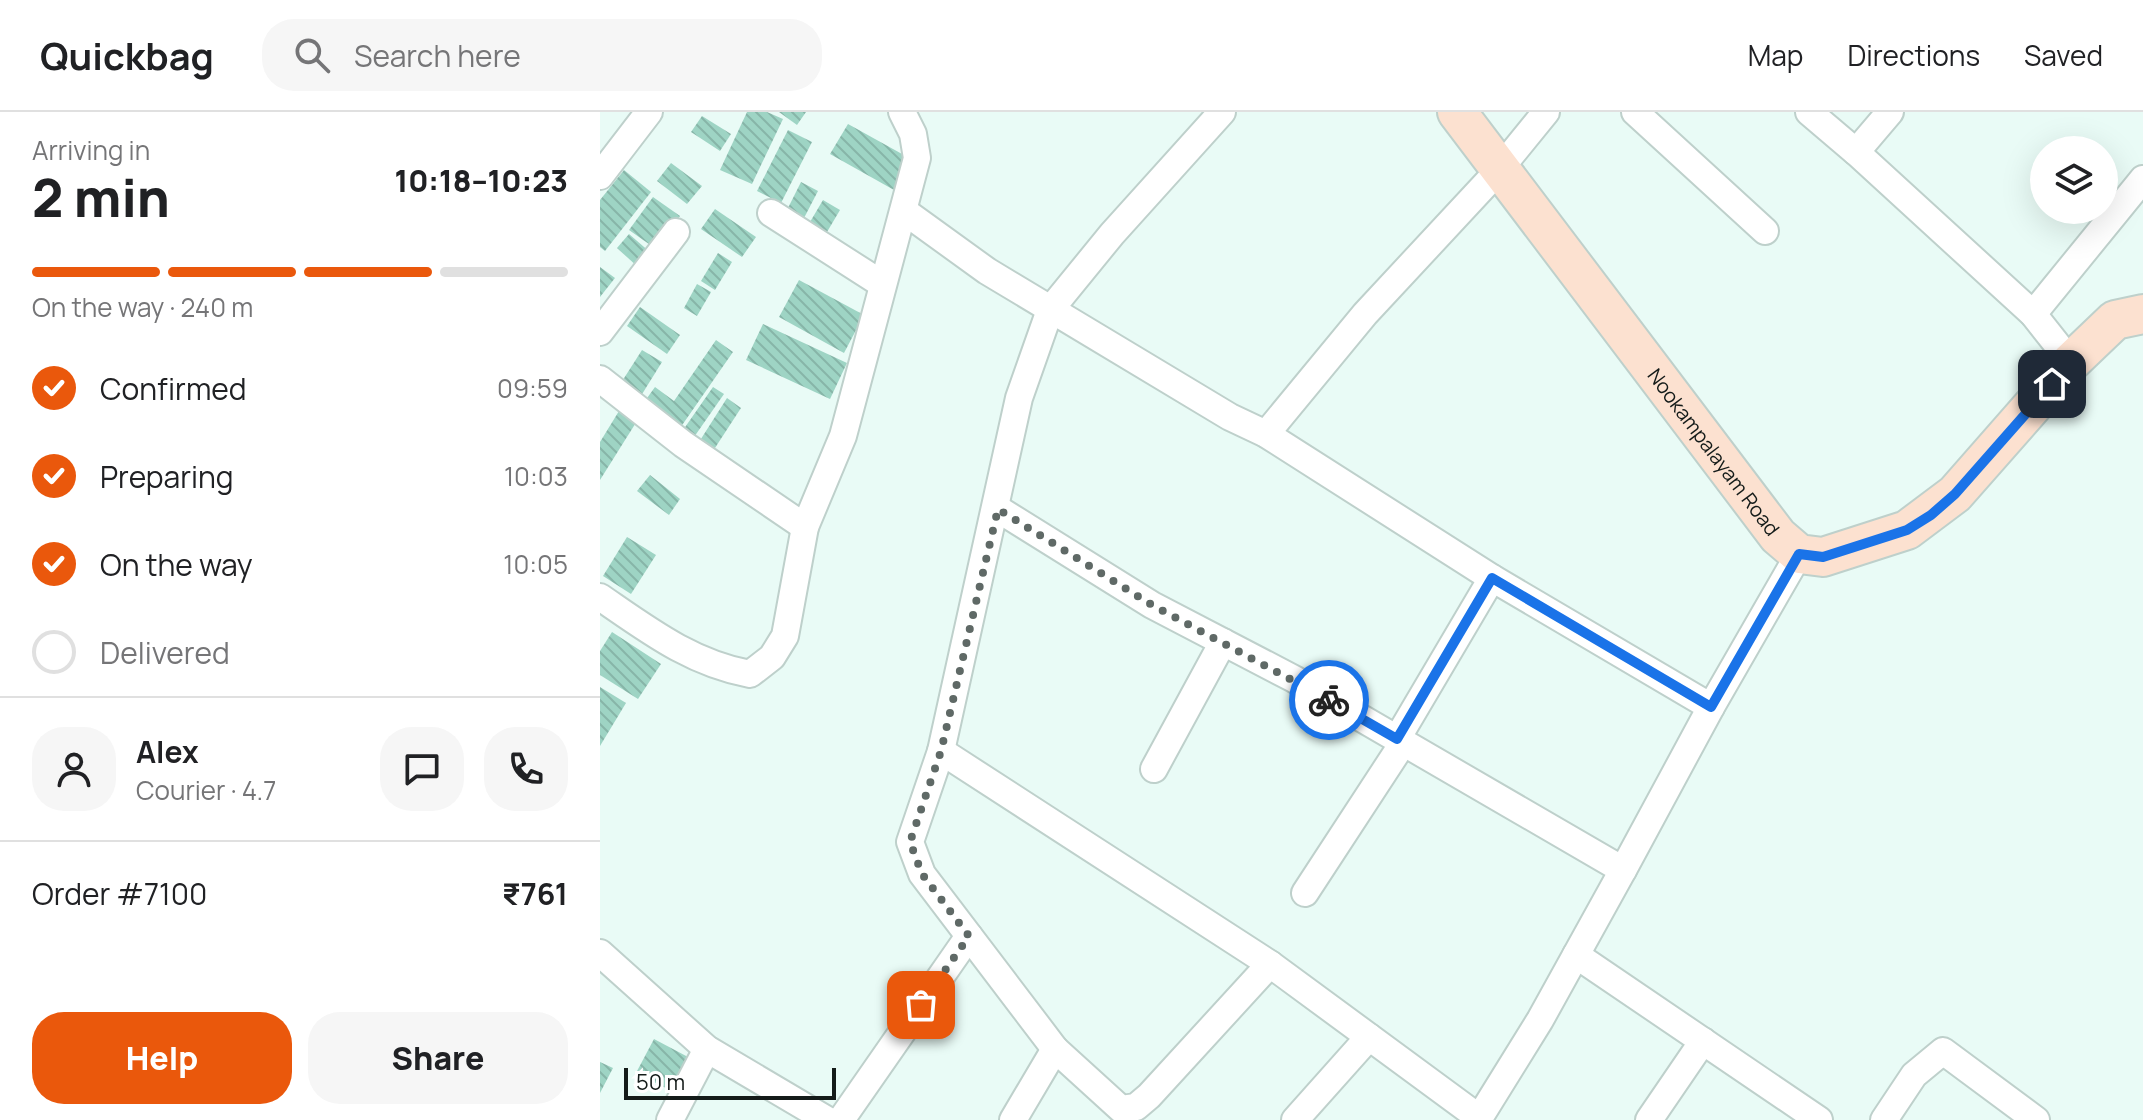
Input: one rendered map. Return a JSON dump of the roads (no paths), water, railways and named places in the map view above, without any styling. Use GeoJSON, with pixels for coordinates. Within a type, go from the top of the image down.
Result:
{"type":"FeatureCollection","features":[{"type":"Feature","properties":{"kind":"street"},"geometry":{"type":"LineString","coordinates":[[600,176],[649,112]]}},
{"type":"Feature","properties":{"kind":"street"},"geometry":{"type":"LineString","coordinates":[[600,597],[676,649],[722,669],[750,674],[772,657],[785,636],[805,527],[843,436],[917,158],[913,134],[902,112]]}},
{"type":"Feature","properties":{"kind":"street"},"geometry":{"type":"LineString","coordinates":[[1222,112],[1112,234],[1050,310],[1019,398],[998,509],[941,751],[910,842],[922,874],[1055,1049],[1126,1114],[1149,1096],[1270,964]]}},
{"type":"Feature","properties":{"kind":"street","name":"Nookampalayam Road"},"geometry":{"type":"LineString","coordinates":[[1457,112],[1498,171],[1778,536],[1799,554]]}},
{"type":"Feature","properties":{"kind":"street"},"geometry":{"type":"LineString","coordinates":[[1266,434],[1365,314],[1498,171],[1546,112]]}},
{"type":"Feature","properties":{"kind":"street"},"geometry":{"type":"LineString","coordinates":[[1635,112],[1765,231]]}},
{"type":"Feature","properties":{"kind":"street"},"geometry":{"type":"LineString","coordinates":[[1809,112],[2033,314],[2071,362]]}},
{"type":"Feature","properties":{"kind":"street"},"geometry":{"type":"LineString","coordinates":[[1856,152],[1890,112]]}},
{"type":"Feature","properties":{"kind":"street"},"geometry":{"type":"LineString","coordinates":[[2033,314],[2143,179]]}},
{"type":"Feature","properties":{"kind":"street"},"geometry":{"type":"LineString","coordinates":[[904,211],[987,271],[1050,310],[1230,417],[1266,434],[1492,578],[1711,707]]}},
{"type":"Feature","properties":{"kind":"street"},"geometry":{"type":"LineString","coordinates":[[771,213],[882,284]]}},
{"type":"Feature","properties":{"kind":"street"},"geometry":{"type":"LineString","coordinates":[[600,332],[676,232]]}},
{"type":"Feature","properties":{"kind":"street"},"geometry":{"type":"LineString","coordinates":[[941,751],[1270,964],[1478,1119],[1540,1020],[1711,707],[1799,554],[1823,557],[1907,530],[1931,515],[1955,494],[2071,362],[2115,320],[2143,314]]}},
{"type":"Feature","properties":{"kind":"street"},"geometry":{"type":"LineString","coordinates":[[600,379],[683,444],[805,527]]}},
{"type":"Feature","properties":{"kind":"street"},"geometry":{"type":"LineString","coordinates":[[998,509],[1152,605],[1400,741],[1623,870]]}},
{"type":"Feature","properties":{"kind":"street"},"geometry":{"type":"LineString","coordinates":[[1305,893],[1400,741],[1492,578]]}},
{"type":"Feature","properties":{"kind":"street"},"geometry":{"type":"LineString","coordinates":[[1154,769],[1223,642]]}},
{"type":"Feature","properties":{"kind":"street"},"geometry":{"type":"LineString","coordinates":[[841,1120],[969,936]]}},
{"type":"Feature","properties":{"kind":"street"},"geometry":{"type":"LineString","coordinates":[[1576,955],[1819,1120]]}},
{"type":"Feature","properties":{"kind":"street"},"geometry":{"type":"LineString","coordinates":[[602,961],[707,1049],[827,1120]]}},
{"type":"Feature","properties":{"kind":"street"},"geometry":{"type":"LineString","coordinates":[[1295,1120],[1369,1037]]}},
{"type":"Feature","properties":{"kind":"street"},"geometry":{"type":"LineString","coordinates":[[1649,1120],[1703,1041]]}},
{"type":"Feature","properties":{"kind":"street"},"geometry":{"type":"LineString","coordinates":[[670,1120],[707,1049]]}},
{"type":"Feature","properties":{"kind":"street"},"geometry":{"type":"LineString","coordinates":[[1013,1120],[1055,1049]]}},
{"type":"Feature","properties":{"kind":"street"},"geometry":{"type":"LineString","coordinates":[[1884,1120],[1914,1075],[1943,1051],[2036,1120]]}}]}
